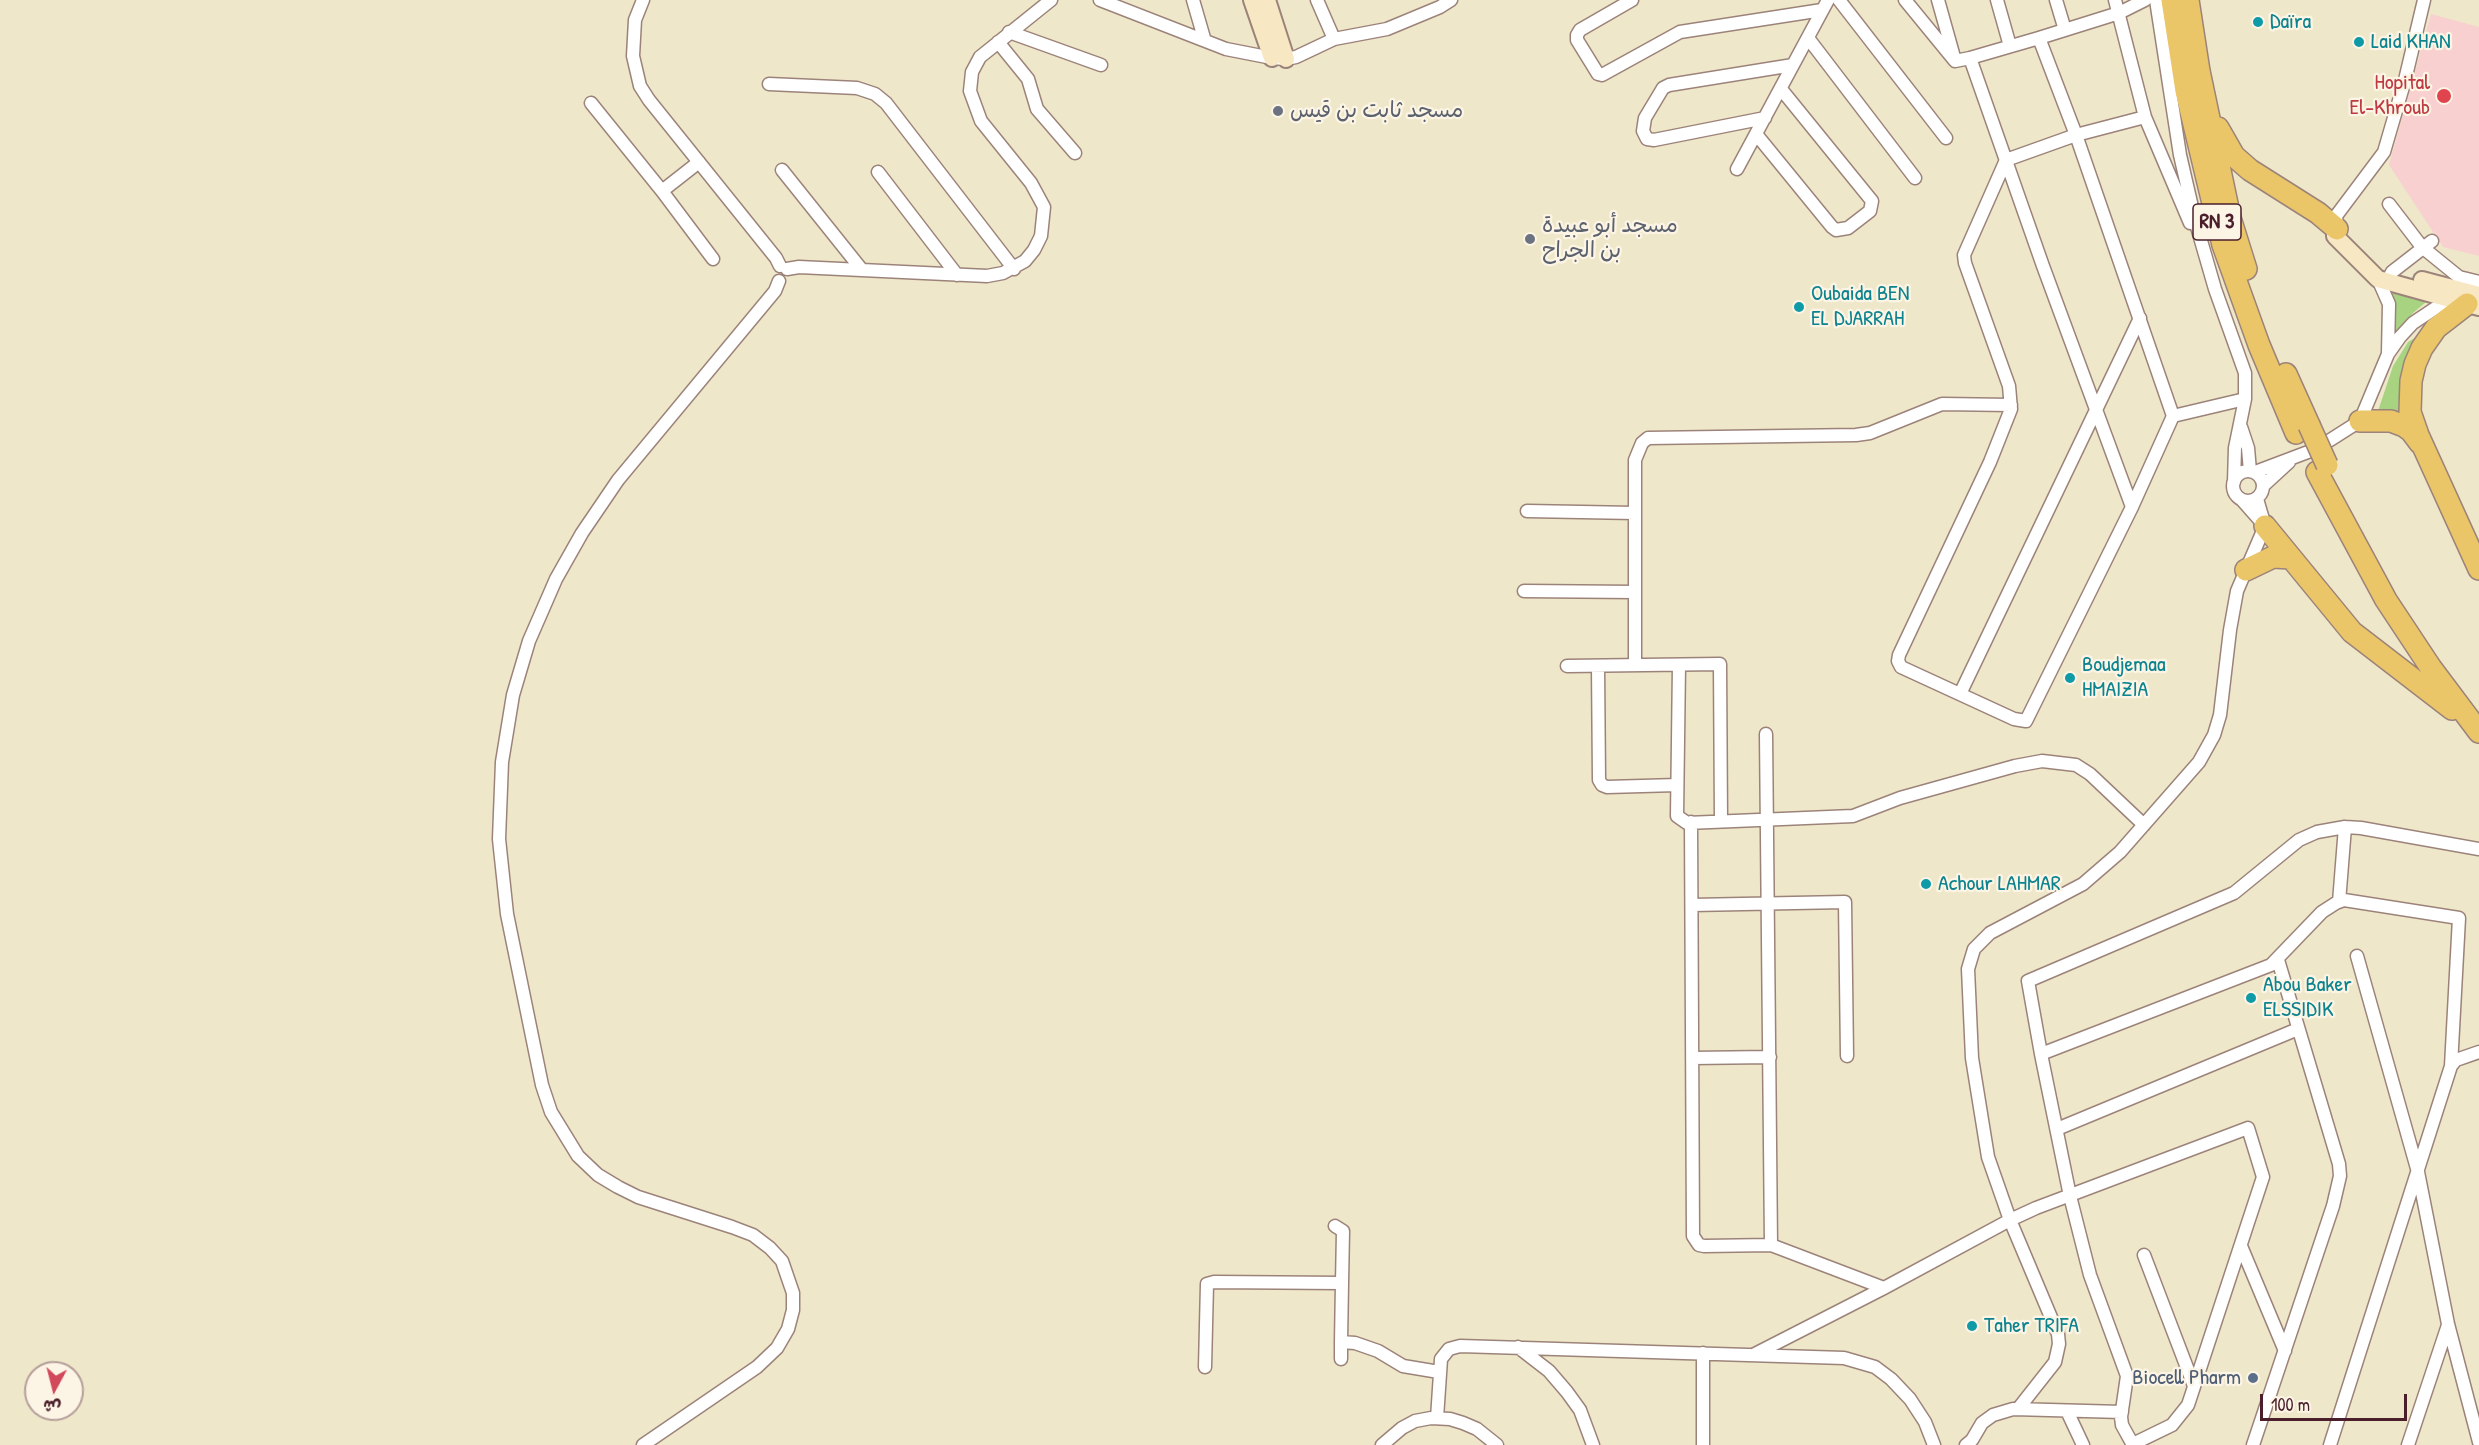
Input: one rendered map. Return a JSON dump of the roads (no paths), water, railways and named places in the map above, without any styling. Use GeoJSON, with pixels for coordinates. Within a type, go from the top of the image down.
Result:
{"type":"FeatureCollection","features":[{"type":"Feature","properties":{"kind":"highway","name":"RN 3"},"geometry":{"type":"LineString","coordinates":[[2172,0],[2186,91],[2223,245],[2259,345],[2322,468],[2396,594],[2478,724]]}},
{"type":"Feature","properties":{"kind":"highway","name":"RN 3"},"geometry":{"type":"LineString","coordinates":[[2188,0],[2204,95],[2230,218],[2267,335],[2303,429]]}},
{"type":"Feature","properties":{"kind":"highway"},"geometry":{"type":"LineString","coordinates":[[2204,95],[2224,141],[2234,156],[2266,182],[2330,219]]}},
{"type":"Feature","properties":{"kind":"highway"},"geometry":{"type":"LineString","coordinates":[[2466,299],[2428,337],[2415,364],[2410,388],[2410,411],[2426,454],[2479,568]]}},
{"type":"Feature","properties":{"kind":"highway"},"geometry":{"type":"LineString","coordinates":[[2360,421],[2391,421],[2404,426],[2411,431],[2426,454]]}},
{"type":"Feature","properties":{"kind":"highway"},"geometry":{"type":"LineString","coordinates":[[2265,526],[2352,632],[2478,724]]}},
{"type":"Feature","properties":{"kind":"highway"},"geometry":{"type":"LineString","coordinates":[[2246,570],[2273,557],[2291,558]]}},
{"type":"Feature","properties":{"kind":"main road"},"geometry":{"type":"LineString","coordinates":[[1252,0],[1279,58]]}},
{"type":"Feature","properties":{"kind":"main road"},"geometry":{"type":"LineString","coordinates":[[1268,0],[1279,58]]}},
{"type":"Feature","properties":{"kind":"main road"},"geometry":{"type":"LineString","coordinates":[[2330,219],[2386,278],[2466,299]]}},
{"type":"Feature","properties":{"kind":"street"},"geometry":{"type":"LineString","coordinates":[[643,0],[635,20],[633,56],[640,86],[784,267]]}},
{"type":"Feature","properties":{"kind":"street"},"geometry":{"type":"LineString","coordinates":[[643,1445],[757,1367],[777,1348],[788,1329],[793,1310],[793,1293],[782,1261],[770,1248],[742,1231],[638,1197],[598,1175],[578,1156],[551,1112],[542,1085],[507,914],[499,839],[502,762],[513,695],[529,641],[556,579],[582,533],[618,480],[775,291],[778,281],[774,272],[784,267],[799,267],[987,276],[1014,269],[1025,261],[1038,243],[1044,222],[1044,207],[1031,183],[981,121],[970,91],[972,72],[980,57],[1051,0]]}},
{"type":"Feature","properties":{"kind":"street"},"geometry":{"type":"LineString","coordinates":[[1100,0],[1226,48],[1279,58],[1296,57],[1334,39],[1387,29],[1450,0]]}},
{"type":"Feature","properties":{"kind":"street"},"geometry":{"type":"LineString","coordinates":[[1193,0],[1204,38]]}},
{"type":"Feature","properties":{"kind":"street"},"geometry":{"type":"LineString","coordinates":[[1317,0],[1334,39]]}},
{"type":"Feature","properties":{"kind":"street"},"geometry":{"type":"LineString","coordinates":[[1632,0],[1580,30],[1577,35],[1582,49],[1598,74],[1602,75],[1680,32],[1825,5]]}},
{"type":"Feature","properties":{"kind":"street"},"geometry":{"type":"LineString","coordinates":[[1839,0],[1946,138]]}},
{"type":"Feature","properties":{"kind":"street"},"geometry":{"type":"LineString","coordinates":[[1905,0],[1955,61]]}},
{"type":"Feature","properties":{"kind":"street"},"geometry":{"type":"LineString","coordinates":[[1938,0],[1955,61]]}},
{"type":"Feature","properties":{"kind":"street"},"geometry":{"type":"LineString","coordinates":[[1997,0],[2010,46]]}},
{"type":"Feature","properties":{"kind":"street"},"geometry":{"type":"LineString","coordinates":[[2056,0],[2065,30]]}},
{"type":"Feature","properties":{"kind":"street"},"geometry":{"type":"LineString","coordinates":[[2115,0],[2145,117],[2204,254],[2245,373],[2245,399],[2235,448],[2235,492],[2265,526]]}},
{"type":"Feature","properties":{"kind":"street"},"geometry":{"type":"LineString","coordinates":[[1955,61],[2040,38],[2119,13],[2145,0]]}},
{"type":"Feature","properties":{"kind":"street"},"geometry":{"type":"LineString","coordinates":[[2156,0],[2180,155],[2204,254]]}},
{"type":"Feature","properties":{"kind":"street"},"geometry":{"type":"LineString","coordinates":[[2330,219],[2384,152],[2405,80],[2424,0]]}},
{"type":"Feature","properties":{"kind":"street"},"geometry":{"type":"LineString","coordinates":[[1737,169],[1825,5]]}},
{"type":"Feature","properties":{"kind":"street"},"geometry":{"type":"LineString","coordinates":[[1010,32],[1101,65]]}},
{"type":"Feature","properties":{"kind":"street"},"geometry":{"type":"LineString","coordinates":[[1808,38],[1914,178]]}},
{"type":"Feature","properties":{"kind":"street"},"geometry":{"type":"LineString","coordinates":[[2040,38],[2076,135],[2173,416],[2132,507],[2029,719],[2021,722],[1902,667],[1898,662],[1990,462],[2011,405],[2009,386],[1964,255],[2006,160],[2076,135],[2145,117]]}},
{"type":"Feature","properties":{"kind":"street"},"geometry":{"type":"LineString","coordinates":[[998,42],[1028,79],[1036,109],[1075,153]]}},
{"type":"Feature","properties":{"kind":"street"},"geometry":{"type":"LineString","coordinates":[[1970,58],[2132,507]]}},
{"type":"Feature","properties":{"kind":"street"},"geometry":{"type":"LineString","coordinates":[[1765,118],[1654,140],[1647,139],[1643,131],[1646,118],[1663,88],[1669,84],[1794,65]]}},
{"type":"Feature","properties":{"kind":"street"},"geometry":{"type":"LineString","coordinates":[[769,84],[857,88],[875,94],[886,103],[1014,269]]}},
{"type":"Feature","properties":{"kind":"street"},"geometry":{"type":"LineString","coordinates":[[1756,134],[1836,230],[1848,228],[1870,211],[1872,201],[1781,89]]}},
{"type":"Feature","properties":{"kind":"street"},"geometry":{"type":"LineString","coordinates":[[591,103],[662,190],[713,259]]}},
{"type":"Feature","properties":{"kind":"street"},"geometry":{"type":"LineString","coordinates":[[662,190],[699,162]]}},
{"type":"Feature","properties":{"kind":"street"},"geometry":{"type":"LineString","coordinates":[[782,170],[862,270]]}},
{"type":"Feature","properties":{"kind":"street"},"geometry":{"type":"LineString","coordinates":[[878,172],[957,275]]}},
{"type":"Feature","properties":{"kind":"street"},"geometry":{"type":"LineString","coordinates":[[2389,204],[2459,277],[2479,282]]}},
{"type":"Feature","properties":{"kind":"street"},"geometry":{"type":"LineString","coordinates":[[2388,354],[2389,304],[2386,278],[2427,244]]}},
{"type":"Feature","properties":{"kind":"street"},"geometry":{"type":"LineString","coordinates":[[2234,482],[2240,474],[2289,461],[2316,449],[2360,421],[2388,354],[2413,324],[2434,308],[2466,299]]}},
{"type":"Feature","properties":{"kind":"street"},"geometry":{"type":"LineString","coordinates":[[1960,694],[2140,318]]}},
{"type":"Feature","properties":{"kind":"street"},"geometry":{"type":"LineString","coordinates":[[2173,416],[2245,399]]}},
{"type":"Feature","properties":{"kind":"street"},"geometry":{"type":"LineString","coordinates":[[1635,665],[1635,460],[1642,442],[1648,438],[1856,435],[1870,433],[1942,404],[2011,405]]}},
{"type":"Feature","properties":{"kind":"street"},"geometry":{"type":"LineString","coordinates":[[2241,426],[2253,472],[2259,476],[2264,485]]}},
{"type":"Feature","properties":{"kind":"street"},"geometry":{"type":"LineString","coordinates":[[2242,500],[2257,499],[2264,485],[2289,461]]}},
{"type":"Feature","properties":{"kind":"street"},"geometry":{"type":"LineString","coordinates":[[2018,1409],[2055,1362],[2059,1344],[2058,1334],[2010,1220],[1988,1157],[1972,1058],[1968,969],[1974,949],[1990,933],[2084,884],[2120,852],[2199,762],[2214,735],[2220,715],[2237,591],[2265,526],[2257,499]]}},
{"type":"Feature","properties":{"kind":"street"},"geometry":{"type":"LineString","coordinates":[[1527,511],[1635,513]]}},
{"type":"Feature","properties":{"kind":"street"},"geometry":{"type":"LineString","coordinates":[[1524,591],[1635,592]]}},
{"type":"Feature","properties":{"kind":"street"},"geometry":{"type":"LineString","coordinates":[[1567,666],[1720,664],[1721,821]]}},
{"type":"Feature","properties":{"kind":"street"},"geometry":{"type":"LineString","coordinates":[[1679,665],[1677,816],[1681,820],[1692,822],[1853,816],[1900,798],[2015,766],[2042,761],[2076,765],[2144,825]]}},
{"type":"Feature","properties":{"kind":"street"},"geometry":{"type":"LineString","coordinates":[[1598,666],[1599,780],[1607,787],[1677,785]]}},
{"type":"Feature","properties":{"kind":"street"},"geometry":{"type":"LineString","coordinates":[[1766,734],[1770,1245]]}},
{"type":"Feature","properties":{"kind":"street"},"geometry":{"type":"LineString","coordinates":[[1692,822],[1694,1240],[1704,1246],[1770,1245],[1884,1288]]}},
{"type":"Feature","properties":{"kind":"street"},"geometry":{"type":"LineString","coordinates":[[1753,1355],[2010,1220],[2070,1196],[2248,1128],[2263,1177],[2188,1405],[2172,1425],[2133,1445],[2122,1425],[2127,1376],[2090,1275],[2070,1196],[2028,981],[2218,901],[2243,887],[2308,834],[2345,827],[2361,828],[2479,849]]}},
{"type":"Feature","properties":{"kind":"street"},"geometry":{"type":"LineString","coordinates":[[2339,902],[2345,827]]}},
{"type":"Feature","properties":{"kind":"street"},"geometry":{"type":"LineString","coordinates":[[2041,1054],[2271,965],[2322,912],[2344,900],[2459,918],[2451,1066],[2330,1445]]}},
{"type":"Feature","properties":{"kind":"street"},"geometry":{"type":"LineString","coordinates":[[1692,905],[1845,902],[1847,1056]]}},
{"type":"Feature","properties":{"kind":"street"},"geometry":{"type":"LineString","coordinates":[[2357,956],[2418,1172],[2448,1324],[2479,1444]]}},
{"type":"Feature","properties":{"kind":"street"},"geometry":{"type":"LineString","coordinates":[[2253,1445],[2333,1206],[2340,1176],[2278,960]]}},
{"type":"Feature","properties":{"kind":"street"},"geometry":{"type":"LineString","coordinates":[[2057,1129],[2298,1029]]}},
{"type":"Feature","properties":{"kind":"street"},"geometry":{"type":"LineString","coordinates":[[2451,1066],[2457,1060],[2479,1052]]}},
{"type":"Feature","properties":{"kind":"street"},"geometry":{"type":"LineString","coordinates":[[1692,1058],[1770,1057]]}},
{"type":"Feature","properties":{"kind":"street"},"geometry":{"type":"LineString","coordinates":[[1335,1226],[1343,1231],[1341,1359]]}},
{"type":"Feature","properties":{"kind":"street"},"geometry":{"type":"LineString","coordinates":[[2241,1246],[2285,1351]]}},
{"type":"Feature","properties":{"kind":"street"},"geometry":{"type":"LineString","coordinates":[[2144,1255],[2194,1386]]}},
{"type":"Feature","properties":{"kind":"street"},"geometry":{"type":"LineString","coordinates":[[1205,1367],[1207,1284],[1214,1282],[1342,1283]]}},
{"type":"Feature","properties":{"kind":"street"},"geometry":{"type":"LineString","coordinates":[[2408,1445],[2448,1324]]}},
{"type":"Feature","properties":{"kind":"street"},"geometry":{"type":"LineString","coordinates":[[1341,1342],[1355,1343],[1378,1351],[1403,1366],[1439,1372]]}},
{"type":"Feature","properties":{"kind":"street"},"geometry":{"type":"LineString","coordinates":[[1437,1418],[1439,1372],[1444,1354],[1454,1347],[1518,1347],[1844,1358],[1875,1367],[1891,1379],[1910,1399],[1925,1422],[1934,1445]]}},
{"type":"Feature","properties":{"kind":"street"},"geometry":{"type":"LineString","coordinates":[[1518,1347],[1549,1371],[1567,1392],[1580,1410],[1593,1445]]}},
{"type":"Feature","properties":{"kind":"street"},"geometry":{"type":"LineString","coordinates":[[1703,1353],[1703,1445]]}},
{"type":"Feature","properties":{"kind":"street"},"geometry":{"type":"LineString","coordinates":[[1966,1445],[1982,1423],[1993,1415],[2018,1409],[2122,1413]]}},
{"type":"Feature","properties":{"kind":"street"},"geometry":{"type":"LineString","coordinates":[[2067,1410],[2083,1445]]}},
{"type":"Feature","properties":{"kind":"street"},"geometry":{"type":"LineString","coordinates":[[1382,1445],[1395,1433],[1415,1421],[1437,1418],[1450,1419],[1477,1429],[1497,1445]]}},
{"type":"Feature","properties":{"kind":"place","name":"Daïra"},"geometry":{"type":"Point","coordinates":[2258,22]}},
{"type":"Feature","properties":{"kind":"place","name":"Laid KHAN"},"geometry":{"type":"Point","coordinates":[2359,42]}},
{"type":"Feature","properties":{"kind":"place","name":"Hopital El-Khroub"},"geometry":{"type":"Point","coordinates":[2444,96]}},
{"type":"Feature","properties":{"kind":"place","name":"مسجد ثابت بن قيس"},"geometry":{"type":"Point","coordinates":[1278,111]}},
{"type":"Feature","properties":{"kind":"place","name":"مسجد أبو عبيدة بن الجراح"},"geometry":{"type":"Point","coordinates":[1530,239]}},
{"type":"Feature","properties":{"kind":"place","name":"Oubaida BEN EL DJARRAH"},"geometry":{"type":"Point","coordinates":[1799,307]}},
{"type":"Feature","properties":{"kind":"place","name":"Boudjemaa HMAIZIA"},"geometry":{"type":"Point","coordinates":[2070,678]}},
{"type":"Feature","properties":{"kind":"place","name":"Achour LAHMAR"},"geometry":{"type":"Point","coordinates":[1926,884]}},
{"type":"Feature","properties":{"kind":"place","name":"Abou Baker ELSSIDIK"},"geometry":{"type":"Point","coordinates":[2251,998]}},
{"type":"Feature","properties":{"kind":"place","name":"Taher TRIFA"},"geometry":{"type":"Point","coordinates":[1972,1326]}},
{"type":"Feature","properties":{"kind":"place","name":"Biocell Pharm"},"geometry":{"type":"Point","coordinates":[2253,1378]}}]}
